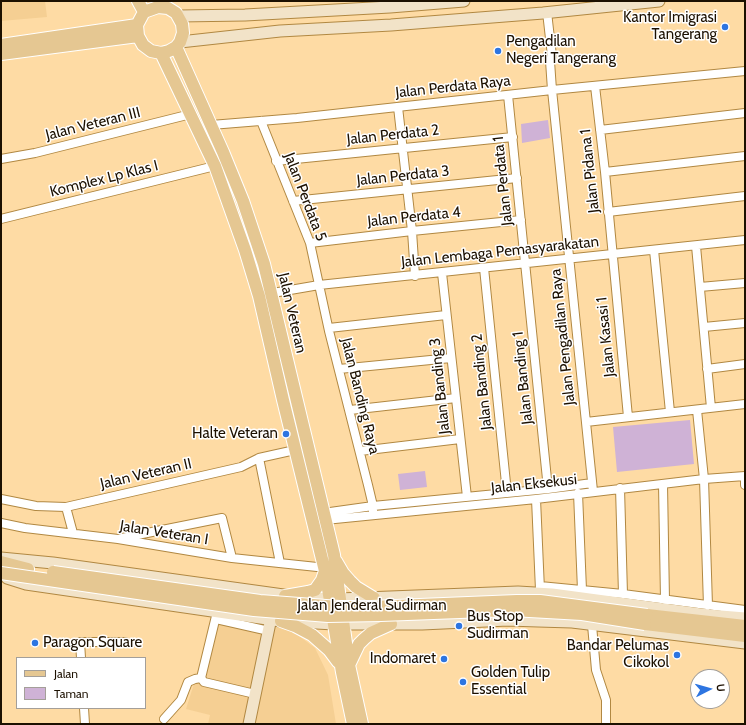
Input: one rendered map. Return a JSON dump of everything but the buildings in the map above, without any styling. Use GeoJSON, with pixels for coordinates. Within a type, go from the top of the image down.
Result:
{"type":"FeatureCollection","features":[{"type":"Feature","properties":{"kind":"main road"},"geometry":{"type":"LineString","coordinates":[[138,1],[144,12]]}},
{"type":"Feature","properties":{"kind":"main road"},"geometry":{"type":"LineString","coordinates":[[157,4],[168,8],[179,16],[183,33],[178,44],[169,51],[162,53],[151,51],[142,45],[137,30],[144,12],[157,4]]}},
{"type":"Feature","properties":{"kind":"main road"},"geometry":{"type":"LineString","coordinates":[[1,45],[137,30]]}},
{"type":"Feature","properties":{"kind":"main road"},"geometry":{"type":"LineString","coordinates":[[1,54],[137,30]]}},
{"type":"Feature","properties":{"kind":"main road","name":"Jalan Veteran"},"geometry":{"type":"LineString","coordinates":[[178,44],[243,201],[257,240],[272,293],[334,555],[334,599]]}},
{"type":"Feature","properties":{"kind":"main road","name":"Jalan Veteran"},"geometry":{"type":"LineString","coordinates":[[162,53],[214,166],[245,250],[259,296],[324,569],[334,599]]}},
{"type":"Feature","properties":{"kind":"main road"},"geometry":{"type":"LineString","coordinates":[[288,419],[300,416]]}},
{"type":"Feature","properties":{"kind":"main road"},"geometry":{"type":"LineString","coordinates":[[334,555],[343,573],[350,581],[356,587],[374,598]]}},
{"type":"Feature","properties":{"kind":"main road","name":"Jalan Jenderal Sudirman"},"geometry":{"type":"LineString","coordinates":[[1,562],[28,569],[260,601],[339,607],[371,607],[457,602],[540,601],[745,636]]}},
{"type":"Feature","properties":{"kind":"main road"},"geometry":{"type":"LineString","coordinates":[[280,595],[315,590],[322,580],[324,569]]}},
{"type":"Feature","properties":{"kind":"main road","name":"Jalan Jenderal Sudirman"},"geometry":{"type":"LineString","coordinates":[[1,575],[254,610],[335,616],[512,610],[745,626]]}},
{"type":"Feature","properties":{"kind":"main road"},"geometry":{"type":"LineString","coordinates":[[334,599],[346,669],[353,724]]}},
{"type":"Feature","properties":{"kind":"main road"},"geometry":{"type":"LineString","coordinates":[[276,620],[295,626],[312,635],[322,642],[346,669],[362,724]]}},
{"type":"Feature","properties":{"kind":"main road"},"geometry":{"type":"LineString","coordinates":[[346,669],[359,644],[371,633],[391,624]]}},
{"type":"Feature","properties":{"kind":"street"},"geometry":{"type":"LineString","coordinates":[[179,16],[245,15],[390,7],[464,1]]}},
{"type":"Feature","properties":{"kind":"street"},"geometry":{"type":"LineString","coordinates":[[178,44],[280,31],[391,25],[545,13],[659,1]]}},
{"type":"Feature","properties":{"kind":"street","name":"Jalan Pengadilan Raya"},"geometry":{"type":"LineString","coordinates":[[545,13],[552,56],[550,61],[552,90],[592,487]]}},
{"type":"Feature","properties":{"kind":"street","name":"Jalan Perdata Raya"},"geometry":{"type":"LineString","coordinates":[[211,125],[745,71]]}},
{"type":"Feature","properties":{"kind":"street","name":"Jalan Pidana 1"},"geometry":{"type":"LineString","coordinates":[[595,86],[605,172],[612,254]]}},
{"type":"Feature","properties":{"kind":"street","name":"Jalan Perdata 1"},"geometry":{"type":"LineString","coordinates":[[508,95],[525,264]]}},
{"type":"Feature","properties":{"kind":"street"},"geometry":{"type":"LineString","coordinates":[[398,107],[412,231],[415,276]]}},
{"type":"Feature","properties":{"kind":"street"},"geometry":{"type":"LineString","coordinates":[[600,130],[745,113]]}},
{"type":"Feature","properties":{"kind":"street","name":"Jalan Veteran III"},"geometry":{"type":"LineString","coordinates":[[1,159],[42,151],[191,114]]}},
{"type":"Feature","properties":{"kind":"street","name":"Jalan Perdata 5"},"geometry":{"type":"LineString","coordinates":[[261,121],[310,243],[319,285]]}},
{"type":"Feature","properties":{"kind":"street","name":"Jalan Perdata 2"},"geometry":{"type":"LineString","coordinates":[[276,161],[513,137]]}},
{"type":"Feature","properties":{"kind":"street"},"geometry":{"type":"LineString","coordinates":[[605,172],[745,156]]}},
{"type":"Feature","properties":{"kind":"street","name":"Komplex Lp Klas I"},"geometry":{"type":"LineString","coordinates":[[1,219],[214,166]]}},
{"type":"Feature","properties":{"kind":"street","name":"Jalan Perdata 3"},"geometry":{"type":"LineString","coordinates":[[293,201],[517,178]]}},
{"type":"Feature","properties":{"kind":"street"},"geometry":{"type":"LineString","coordinates":[[608,212],[745,196]]}},
{"type":"Feature","properties":{"kind":"street","name":"Jalan Perdata 4"},"geometry":{"type":"LineString","coordinates":[[310,243],[521,220]]}},
{"type":"Feature","properties":{"kind":"street","name":"Jalan Lembaga Pemasyarakatan"},"geometry":{"type":"LineString","coordinates":[[259,296],[319,285],[745,240]]}},
{"type":"Feature","properties":{"kind":"street"},"geometry":{"type":"LineString","coordinates":[[696,246],[711,408]]}},
{"type":"Feature","properties":{"kind":"street"},"geometry":{"type":"LineString","coordinates":[[654,250],[670,412]]}},
{"type":"Feature","properties":{"kind":"street","name":"Jalan Kasasi 1"},"geometry":{"type":"LineString","coordinates":[[612,254],[628,417]]}},
{"type":"Feature","properties":{"kind":"street","name":"Jalan Banding 1"},"geometry":{"type":"LineString","coordinates":[[525,264],[548,489]]}},
{"type":"Feature","properties":{"kind":"street","name":"Jalan Banding 2"},"geometry":{"type":"LineString","coordinates":[[484,268],[507,493]]}},
{"type":"Feature","properties":{"kind":"street","name":"Jalan Banding 3"},"geometry":{"type":"LineString","coordinates":[[442,273],[467,497]]}},
{"type":"Feature","properties":{"kind":"street"},"geometry":{"type":"LineString","coordinates":[[700,287],[745,283]]}},
{"type":"Feature","properties":{"kind":"street","name":"Jalan Banding Raya"},"geometry":{"type":"LineString","coordinates":[[319,285],[373,510]]}},
{"type":"Feature","properties":{"kind":"street"},"geometry":{"type":"LineString","coordinates":[[329,328],[446,315]]}},
{"type":"Feature","properties":{"kind":"street"},"geometry":{"type":"LineString","coordinates":[[704,327],[745,323]]}},
{"type":"Feature","properties":{"kind":"street"},"geometry":{"type":"LineString","coordinates":[[340,370],[451,358]]}},
{"type":"Feature","properties":{"kind":"street"},"geometry":{"type":"LineString","coordinates":[[707,369],[745,364]]}},
{"type":"Feature","properties":{"kind":"street"},"geometry":{"type":"LineString","coordinates":[[350,410],[456,398]]}},
{"type":"Feature","properties":{"kind":"street"},"geometry":{"type":"LineString","coordinates":[[586,422],[745,404]]}},
{"type":"Feature","properties":{"kind":"street"},"geometry":{"type":"LineString","coordinates":[[697,410],[704,479],[708,606]]}},
{"type":"Feature","properties":{"kind":"street"},"geometry":{"type":"LineString","coordinates":[[360,451],[460,439]]}},
{"type":"Feature","properties":{"kind":"street","name":"Jalan Veteran II"},"geometry":{"type":"LineString","coordinates":[[1,499],[36,506],[66,507],[241,467],[259,458],[295,450]]}},
{"type":"Feature","properties":{"kind":"street"},"geometry":{"type":"LineString","coordinates":[[259,458],[280,563]]}},
{"type":"Feature","properties":{"kind":"street"},"geometry":{"type":"LineString","coordinates":[[745,476],[745,485]]}},
{"type":"Feature","properties":{"kind":"street","name":"Jalan Eksekusi"},"geometry":{"type":"LineString","coordinates":[[324,516],[467,497],[548,489],[592,487],[620,488],[745,476]]}},
{"type":"Feature","properties":{"kind":"street"},"geometry":{"type":"LineString","coordinates":[[663,484],[665,600]]}},
{"type":"Feature","properties":{"kind":"street","name":"Jalan Eksekusi"},"geometry":{"type":"LineString","coordinates":[[373,510],[536,499],[578,493],[592,487]]}},
{"type":"Feature","properties":{"kind":"street"},"geometry":{"type":"LineString","coordinates":[[620,488],[623,594]]}},
{"type":"Feature","properties":{"kind":"street"},"geometry":{"type":"LineString","coordinates":[[578,493],[582,590]]}},
{"type":"Feature","properties":{"kind":"street"},"geometry":{"type":"LineString","coordinates":[[536,499],[540,590],[582,590],[623,594],[665,600],[685,607],[708,606],[745,610]]}},
{"type":"Feature","properties":{"kind":"street"},"geometry":{"type":"LineString","coordinates":[[66,507],[73,534]]}},
{"type":"Feature","properties":{"kind":"street"},"geometry":{"type":"LineString","coordinates":[[118,539],[222,518],[232,558]]}},
{"type":"Feature","properties":{"kind":"street","name":"Jalan Veteran I"},"geometry":{"type":"LineString","coordinates":[[1,523],[24,528],[118,539],[232,558],[324,569]]}},
{"type":"Feature","properties":{"kind":"street","name":"Jalan Jenderal Sudirman"},"geometry":{"type":"LineString","coordinates":[[1,558],[53,563],[280,595],[334,599],[540,590],[552,594],[685,607],[745,618]]}},
{"type":"Feature","properties":{"kind":"street","name":"Jalan Jenderal Sudirman"},"geometry":{"type":"LineString","coordinates":[[1,575],[26,584],[217,615],[338,624],[422,624],[508,620],[565,622],[745,643]]}},
{"type":"Feature","properties":{"kind":"street"},"geometry":{"type":"LineString","coordinates":[[249,724],[269,632],[276,620],[280,595]]}},
{"type":"Feature","properties":{"kind":"street"},"geometry":{"type":"LineString","coordinates":[[421,596],[414,602],[413,608],[416,618],[422,624]]}},
{"type":"Feature","properties":{"kind":"street"},"geometry":{"type":"LineString","coordinates":[[201,678],[217,615],[269,632]]}},
{"type":"Feature","properties":{"kind":"street"},"geometry":{"type":"LineString","coordinates":[[592,624],[596,670],[606,700],[606,724]]}},
{"type":"Feature","properties":{"kind":"street"},"geometry":{"type":"LineString","coordinates":[[81,657],[80,642],[125,642]]}},
{"type":"Feature","properties":{"kind":"street"},"geometry":{"type":"LineString","coordinates":[[201,678],[204,682],[255,694]]}},
{"type":"Feature","properties":{"kind":"street"},"geometry":{"type":"LineString","coordinates":[[164,719],[181,700],[188,682],[201,678]]}},
{"type":"Feature","properties":{"kind":"street"},"geometry":{"type":"LineString","coordinates":[[84,709],[85,724]]}},
{"type":"Feature","properties":{"kind":"shaded area"},"geometry":{"type":"Polygon","coordinates":[[[1,1],[45,1],[47,17],[1,21],[1,1]]]}},
{"type":"Feature","properties":{"kind":"shaded area"},"geometry":{"type":"Polygon","coordinates":[[[216,614],[287,627],[315,648],[328,675],[336,724],[208,724],[210,715],[186,709],[216,614]]]}},
{"type":"Feature","properties":{"kind":"green space"},"geometry":{"type":"Polygon","coordinates":[[[548,120],[550,138],[522,143],[521,124],[548,120]]]}},
{"type":"Feature","properties":{"kind":"green space"},"geometry":{"type":"Polygon","coordinates":[[[690,420],[694,464],[617,472],[613,427],[690,420]]]}},
{"type":"Feature","properties":{"kind":"green space"},"geometry":{"type":"Polygon","coordinates":[[[425,471],[427,487],[400,490],[398,474],[425,471]]]}},
{"type":"Feature","properties":{"kind":"place","name":"Kantor Imigrasi Tangerang"},"geometry":{"type":"Point","coordinates":[725,27]}},
{"type":"Feature","properties":{"kind":"place","name":"Pengadilan Negeri Tangerang"},"geometry":{"type":"Point","coordinates":[498,51]}},
{"type":"Feature","properties":{"kind":"place","name":"Halte Veteran"},"geometry":{"type":"Point","coordinates":[286,434]}},
{"type":"Feature","properties":{"kind":"place","name":"Bus Stop Sudirman"},"geometry":{"type":"Point","coordinates":[459,626]}},
{"type":"Feature","properties":{"kind":"place","name":"Paragon Square"},"geometry":{"type":"Point","coordinates":[35,643]}},
{"type":"Feature","properties":{"kind":"place","name":"Bandar Pelumas Cikokol"},"geometry":{"type":"Point","coordinates":[677,655]}},
{"type":"Feature","properties":{"kind":"place","name":"Indomaret"},"geometry":{"type":"Point","coordinates":[444,659]}},
{"type":"Feature","properties":{"kind":"place","name":"Golden Tulip Essential"},"geometry":{"type":"Point","coordinates":[463,682]}}]}
